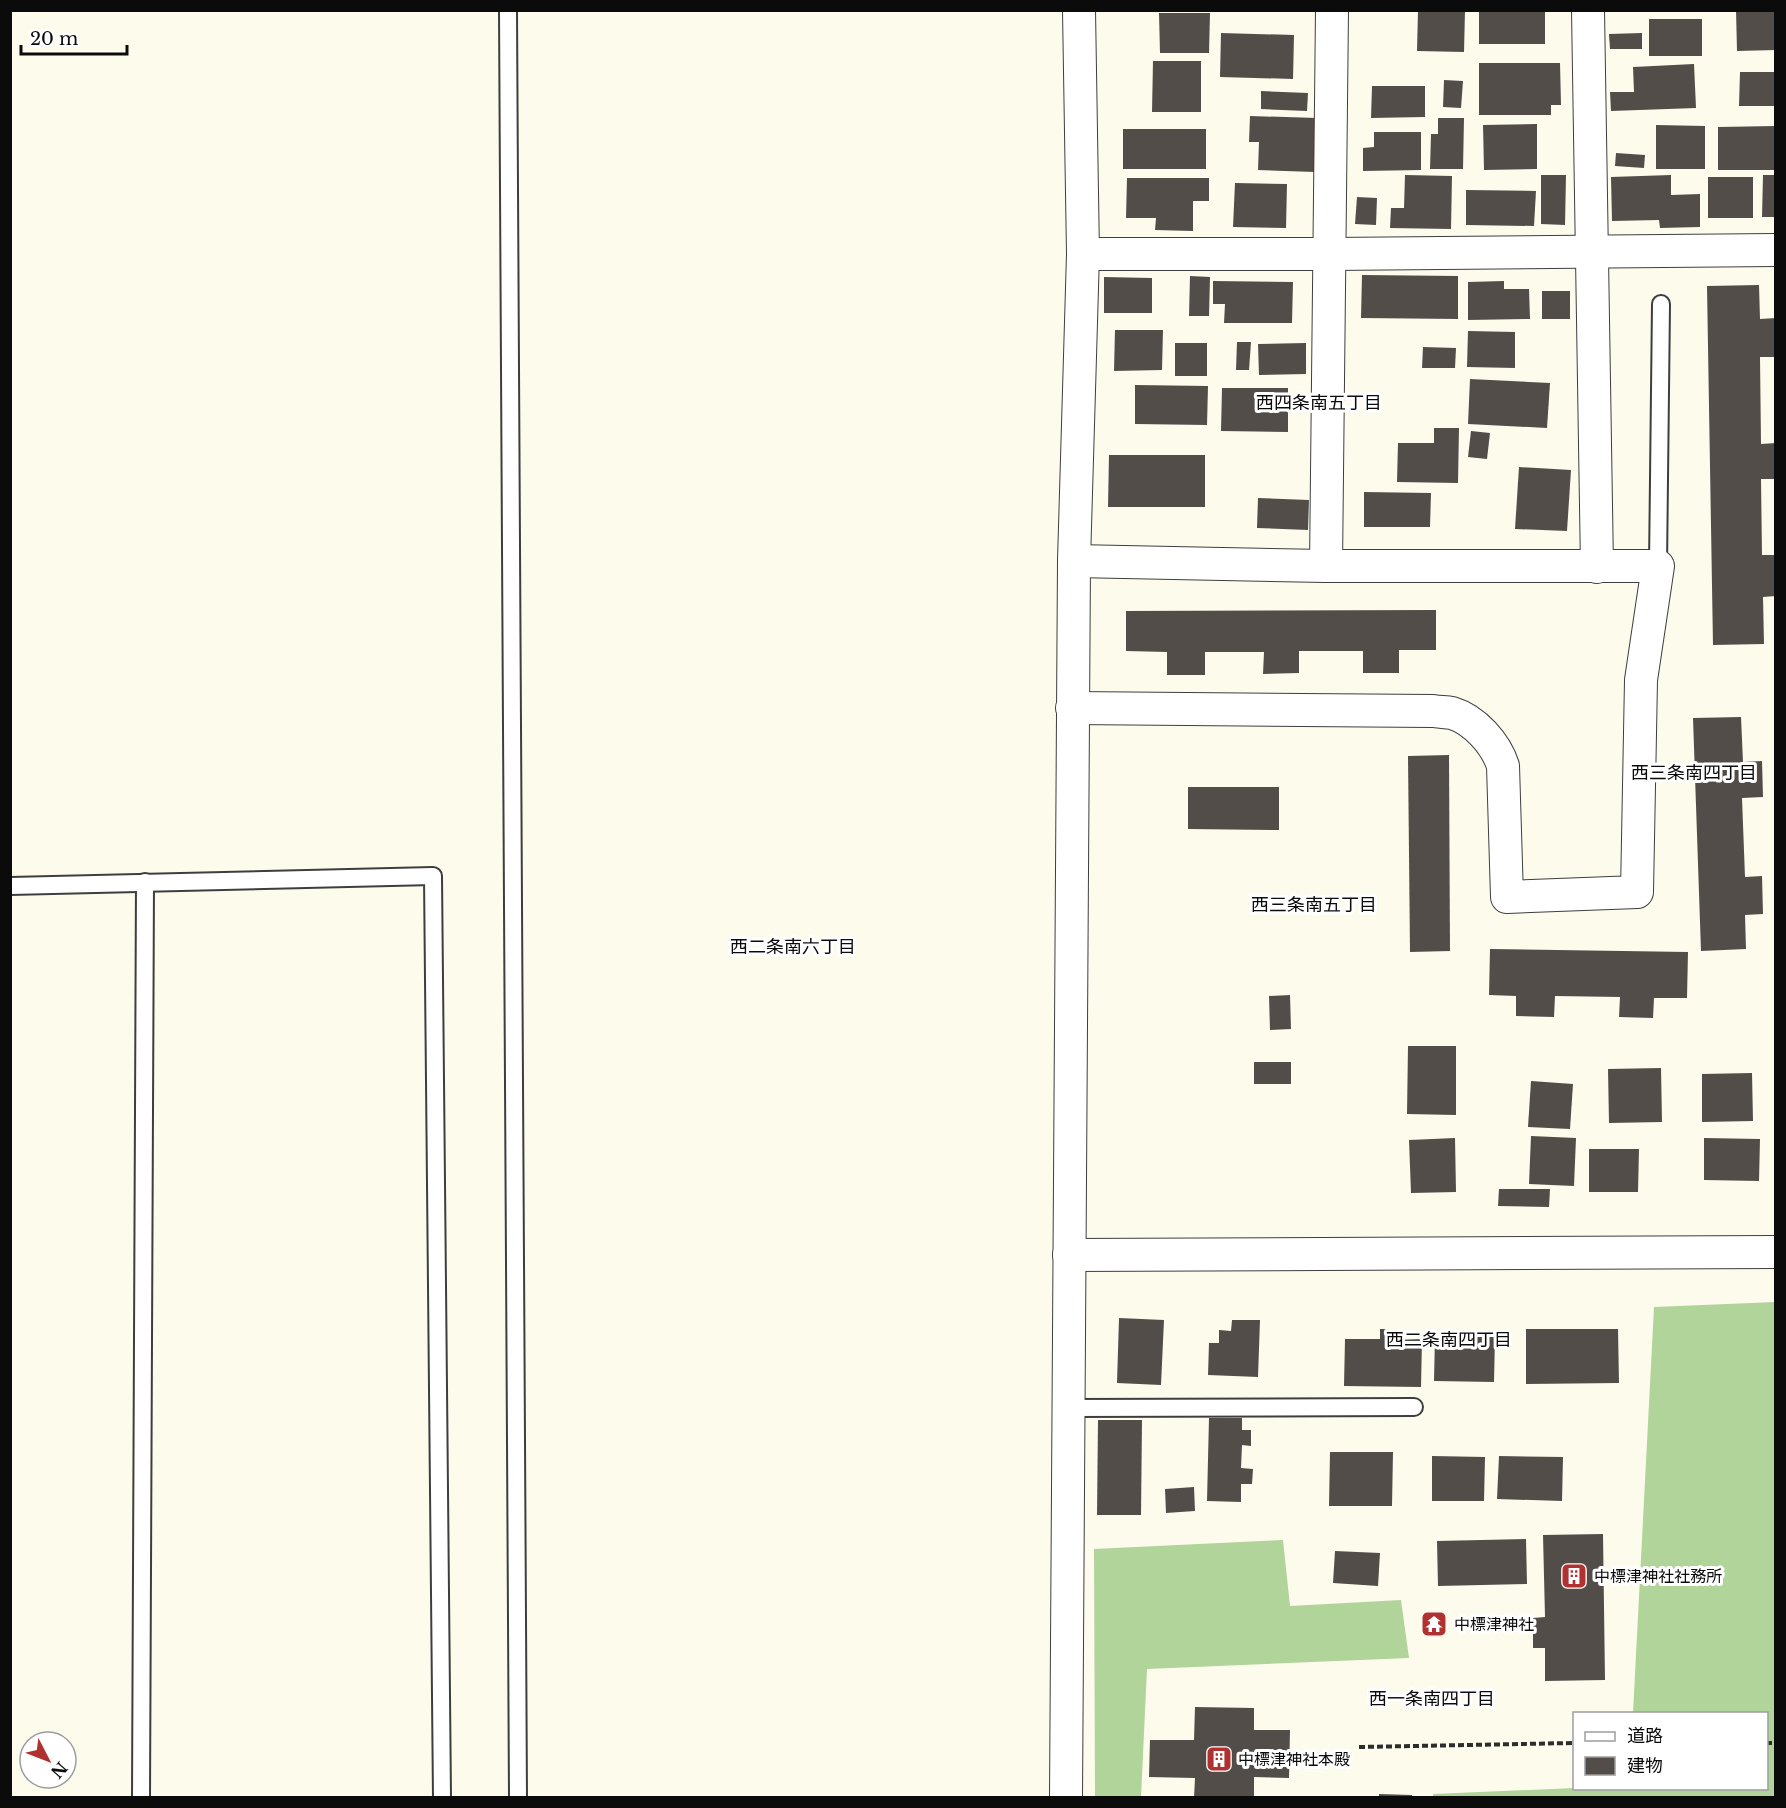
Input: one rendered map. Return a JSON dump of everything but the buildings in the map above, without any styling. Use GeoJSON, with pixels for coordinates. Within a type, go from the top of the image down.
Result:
{"type":"FeatureCollection","features":[{"type":"Feature","properties":{"kind":"street"},"geometry":{"type":"LineString","coordinates":[[1066,1797],[1072,708],[1083,254],[1079,10]]}},
{"type":"Feature","properties":{"kind":"street"},"geometry":{"type":"LineString","coordinates":[[1326,566],[1332,10]]}},
{"type":"Feature","properties":{"kind":"street"},"geometry":{"type":"LineString","coordinates":[[1588,10],[1597,567]]}},
{"type":"Feature","properties":{"kind":"street"},"geometry":{"type":"LineString","coordinates":[[1083,254],[1776,250]]}},
{"type":"Feature","properties":{"kind":"street"},"geometry":{"type":"LineString","coordinates":[[1072,708],[1452,713],[1470,723],[1487,738],[1499,753],[1503,766],[1507,897],[1637,892],[1641,680],[1658,566],[1326,566],[1074,561]]}},
{"type":"Feature","properties":{"kind":"street"},"geometry":{"type":"LineString","coordinates":[[1069,1255],[1776,1252]]}},
{"type":"Feature","properties":{"kind":"lane"},"geometry":{"type":"LineString","coordinates":[[508,10],[519,1797]]}},
{"type":"Feature","properties":{"kind":"lane"},"geometry":{"type":"LineString","coordinates":[[1658,566],[1661,304]]}},
{"type":"Feature","properties":{"kind":"lane"},"geometry":{"type":"LineString","coordinates":[[10,886],[433,876],[442,1797]]}},
{"type":"Feature","properties":{"kind":"lane"},"geometry":{"type":"LineString","coordinates":[[141,1797],[145,882]]}},
{"type":"Feature","properties":{"kind":"lane"},"geometry":{"type":"LineString","coordinates":[[1068,1408],[1414,1407]]}},
{"type":"Feature","properties":{"kind":"path"},"geometry":{"type":"LineString","coordinates":[[1359,1747],[1573,1743]]}},
{"type":"Feature","properties":{"kind":"green space"},"geometry":{"type":"Polygon","coordinates":[[[1775,1302],[1775,1797],[1433,1797],[1433,1794],[1573,1788],[1573,1790],[1768,1790],[1768,1712],[1633,1712],[1654,1307],[1775,1302]]]}},
{"type":"Feature","properties":{"kind":"green space"},"geometry":{"type":"Polygon","coordinates":[[[1283,1540],[1290,1606],[1401,1600],[1409,1658],[1147,1669],[1141,1797],[1095,1797],[1094,1549],[1283,1540]]]}},
{"type":"Feature","properties":{"kind":"place","name":"中標津神社社務所"},"geometry":{"type":"Point","coordinates":[1574,1576]}},
{"type":"Feature","properties":{"kind":"place","name":"中標津神社"},"geometry":{"type":"Point","coordinates":[1434,1624]}},
{"type":"Feature","properties":{"kind":"place","name":"中標津神社本殿"},"geometry":{"type":"Point","coordinates":[1219,1759]}},
{"type":"Feature","properties":{"kind":"district","name":"西四条南五丁目"},"geometry":{"type":"Point","coordinates":[1319,403]}},
{"type":"Feature","properties":{"kind":"district","name":"西三条南四丁目"},"geometry":{"type":"Point","coordinates":[1694,773]}},
{"type":"Feature","properties":{"kind":"district","name":"西三条南五丁目"},"geometry":{"type":"Point","coordinates":[1314,905]}},
{"type":"Feature","properties":{"kind":"district","name":"西二条南六丁目"},"geometry":{"type":"Point","coordinates":[793,947]}},
{"type":"Feature","properties":{"kind":"district","name":"西二条南四丁目"},"geometry":{"type":"Point","coordinates":[1449,1340]}},
{"type":"Feature","properties":{"kind":"district","name":"西一条南四丁目"},"geometry":{"type":"Point","coordinates":[1432,1699]}}]}
